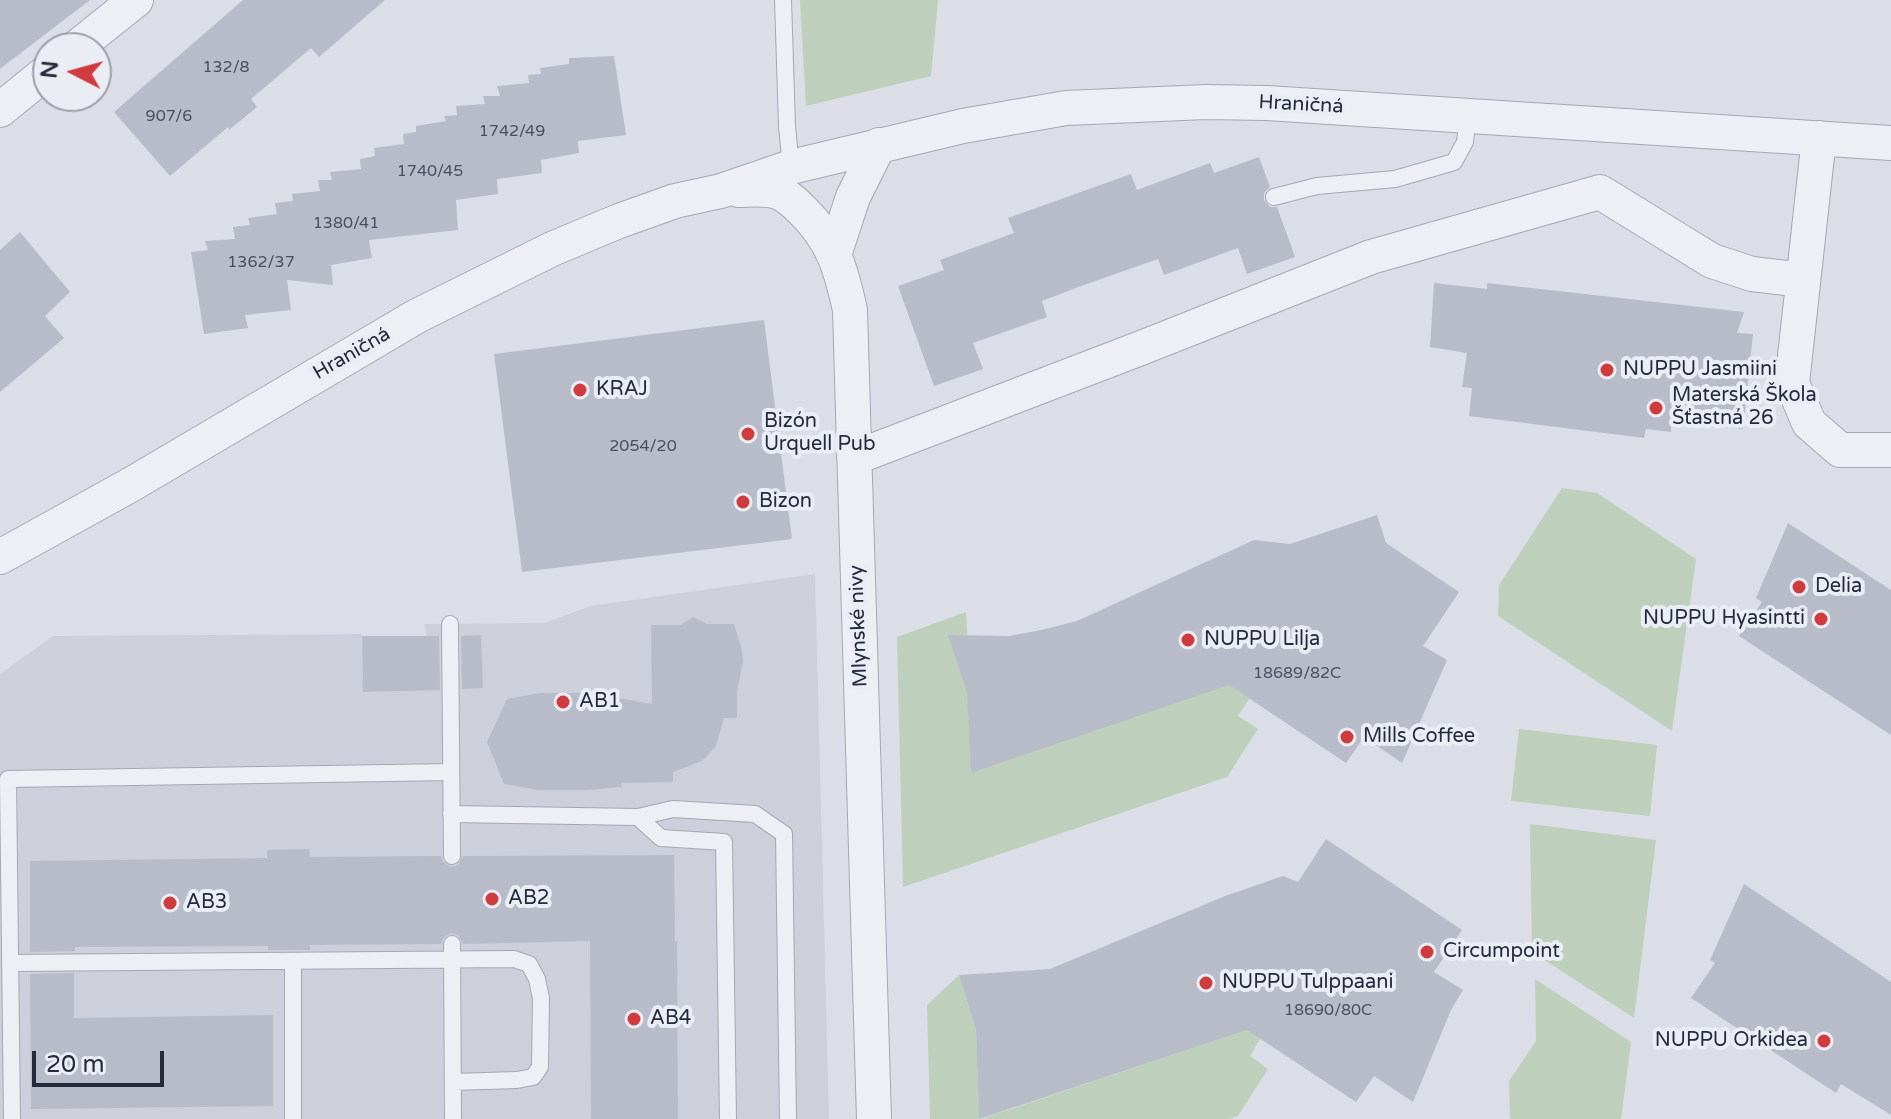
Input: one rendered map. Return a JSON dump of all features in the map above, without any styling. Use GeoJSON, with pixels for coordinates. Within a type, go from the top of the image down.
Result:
{"type":"FeatureCollection","features":[{"type":"Feature","properties":{"kind":"street"},"geometry":{"type":"LineString","coordinates":[[96,32],[136,0]]}},
{"type":"Feature","properties":{"kind":"street"},"geometry":{"type":"LineString","coordinates":[[0,110],[32,84]]}},
{"type":"Feature","properties":{"kind":"street","name":"Hraničná"},"geometry":{"type":"LineString","coordinates":[[0,557],[132,484],[417,316],[552,249],[675,201],[721,191],[791,167],[963,126],[1066,108],[1146,103],[1267,103],[1891,143]]}},
{"type":"Feature","properties":{"kind":"street"},"geometry":{"type":"LineString","coordinates":[[1819,138],[1792,383],[1809,423],[1840,450],[1891,450]]}},
{"type":"Feature","properties":{"kind":"street"},"geometry":{"type":"LineString","coordinates":[[834,255],[853,197],[879,145]]}},
{"type":"Feature","properties":{"kind":"street","name":"Hraničná"},"geometry":{"type":"LineString","coordinates":[[721,191],[779,192],[816,224],[834,255]]}},
{"type":"Feature","properties":{"kind":"street"},"geometry":{"type":"LineString","coordinates":[[854,458],[1371,257],[1600,192],[1712,261],[1752,274],[1803,280]]}},
{"type":"Feature","properties":{"kind":"street","name":"Mlynské nivy"},"geometry":{"type":"LineString","coordinates":[[834,255],[850,310],[874,1119]]}},
{"type":"Feature","properties":{"kind":"lane"},"geometry":{"type":"LineString","coordinates":[[783,0],[791,167]]}},
{"type":"Feature","properties":{"kind":"lane"},"geometry":{"type":"LineString","coordinates":[[1274,197],[1317,186],[1395,179],[1454,162],[1465,142],[1468,116]]}},
{"type":"Feature","properties":{"kind":"lane"},"geometry":{"type":"LineString","coordinates":[[450,624],[452,856]]}},
{"type":"Feature","properties":{"kind":"lane"},"geometry":{"type":"LineString","coordinates":[[12,1119],[8,779],[451,772]]}},
{"type":"Feature","properties":{"kind":"lane"},"geometry":{"type":"LineString","coordinates":[[451,814],[638,817],[673,809],[755,814],[784,834],[788,1119]]}},
{"type":"Feature","properties":{"kind":"lane"},"geometry":{"type":"LineString","coordinates":[[638,817],[661,838],[724,842],[728,1119]]}},
{"type":"Feature","properties":{"kind":"lane"},"geometry":{"type":"LineString","coordinates":[[10,963],[293,961],[452,952],[514,959],[529,964],[537,979],[541,998],[540,1067],[533,1077],[517,1080],[453,1082]]}},
{"type":"Feature","properties":{"kind":"lane"},"geometry":{"type":"LineString","coordinates":[[452,952],[453,1119]]}},
{"type":"Feature","properties":{"kind":"lane"},"geometry":{"type":"LineString","coordinates":[[293,961],[293,1119]]}},
{"type":"Feature","properties":{"kind":"shaded area"},"geometry":{"type":"Polygon","coordinates":[[[815,574],[829,1119],[0,1119],[0,674],[53,636],[427,636],[424,624],[544,623],[591,606],[815,574]]]}},
{"type":"Feature","properties":{"kind":"green space"},"geometry":{"type":"Polygon","coordinates":[[[800,0],[938,0],[931,76],[806,106],[800,0]]]}},
{"type":"Feature","properties":{"kind":"green space"},"geometry":{"type":"Polygon","coordinates":[[[1562,488],[1597,493],[1696,559],[1672,731],[1498,616],[1499,585],[1562,488]]]}},
{"type":"Feature","properties":{"kind":"green space"},"geometry":{"type":"Polygon","coordinates":[[[966,612],[967,635],[948,635],[1267,672],[1238,716],[1258,729],[1227,777],[903,887],[897,637],[966,612]]]}},
{"type":"Feature","properties":{"kind":"green space"},"geometry":{"type":"Polygon","coordinates":[[[1519,729],[1657,745],[1650,816],[1511,801],[1519,729]]]}},
{"type":"Feature","properties":{"kind":"green space"},"geometry":{"type":"Polygon","coordinates":[[[1530,824],[1656,840],[1634,1018],[1532,952],[1530,824]]]}},
{"type":"Feature","properties":{"kind":"green space"},"geometry":{"type":"Polygon","coordinates":[[[959,975],[976,1030],[979,1119],[930,1119],[927,1005],[959,975]]]}},
{"type":"Feature","properties":{"kind":"green space"},"geometry":{"type":"Polygon","coordinates":[[[1535,979],[1631,1042],[1621,1119],[1510,1119],[1509,1081],[1536,1041],[1535,979]]]}},
{"type":"Feature","properties":{"kind":"green space"},"geometry":{"type":"Polygon","coordinates":[[[1270,1022],[1250,1056],[1268,1069],[1238,1116],[1229,1119],[981,1119],[1270,1022]]]}},
{"type":"Feature","properties":{"kind":"building"},"geometry":{"type":"Polygon","coordinates":[[[0,0],[90,0],[48,32],[32,32],[32,44],[0,69],[0,0]]]}},
{"type":"Feature","properties":{"kind":"building"},"geometry":{"type":"Polygon","coordinates":[[[243,0],[385,0],[319,57],[311,48],[251,99],[257,107],[170,176],[114,112],[243,0]]]}},
{"type":"Feature","properties":{"kind":"building"},"geometry":{"type":"Polygon","coordinates":[[[614,56],[626,135],[578,141],[579,153],[541,160],[542,173],[497,179],[498,194],[456,200],[458,230],[369,240],[372,258],[331,265],[333,285],[287,280],[291,310],[245,315],[248,328],[204,334],[191,252],[208,250],[205,241],[235,239],[233,227],[250,225],[248,218],[277,214],[275,203],[293,201],[292,194],[320,191],[318,180],[332,180],[330,172],[361,169],[360,159],[375,156],[374,148],[404,144],[403,134],[416,132],[416,126],[446,121],[444,116],[457,115],[456,106],[485,104],[483,96],[500,96],[497,86],[529,83],[528,75],[541,74],[540,68],[569,64],[569,58],[614,56]]]}},
{"type":"Feature","properties":{"kind":"building"},"geometry":{"type":"Polygon","coordinates":[[[1259,157],[1270,187],[1264,193],[1264,200],[1270,207],[1277,207],[1295,257],[1247,274],[1238,248],[1164,275],[1158,259],[1081,286],[1042,301],[1047,317],[973,343],[983,369],[934,386],[898,286],[944,270],[940,260],[1014,233],[1008,218],[1131,174],[1137,190],[1210,163],[1214,173],[1259,157]]]}},
{"type":"Feature","properties":{"kind":"building"},"geometry":{"type":"Polygon","coordinates":[[[20,232],[70,292],[45,316],[64,338],[0,392],[0,250],[20,232]]]}},
{"type":"Feature","properties":{"kind":"building","name":"NUPPU Jasmiini"},"geometry":{"type":"Polygon","coordinates":[[[1434,283],[1487,289],[1487,283],[1744,312],[1737,333],[1753,334],[1743,429],[1671,421],[1671,432],[1646,429],[1644,438],[1469,416],[1472,388],[1462,387],[1467,353],[1430,347],[1434,283]]]}},
{"type":"Feature","properties":{"kind":"building"},"geometry":{"type":"Polygon","coordinates":[[[764,320],[792,539],[522,572],[494,354],[764,320]]]}},
{"type":"Feature","properties":{"kind":"building","name":"NUPPU Lilja"},"geometry":{"type":"Polygon","coordinates":[[[1377,515],[1386,543],[1459,592],[1423,646],[1447,660],[1402,763],[1364,737],[1346,763],[1229,685],[971,773],[967,692],[948,635],[1009,636],[1077,621],[1254,540],[1290,544],[1377,515]]]}},
{"type":"Feature","properties":{"kind":"building","name":"NUPPU Hyasintti"},"geometry":{"type":"Polygon","coordinates":[[[1788,523],[1891,590],[1891,735],[1739,636],[1762,602],[1756,598],[1788,523]]]}},
{"type":"Feature","properties":{"kind":"building","name":"AB1"},"geometry":{"type":"Polygon","coordinates":[[[694,617],[707,624],[734,624],[743,662],[737,691],[737,718],[724,718],[716,746],[702,761],[673,772],[673,782],[621,783],[622,787],[588,790],[538,790],[504,784],[487,742],[507,699],[540,693],[590,693],[652,704],[651,625],[680,625],[694,617]]]}},
{"type":"Feature","properties":{"kind":"building"},"geometry":{"type":"Polygon","coordinates":[[[481,635],[483,688],[462,689],[461,636],[481,635]]]}},
{"type":"Feature","properties":{"kind":"building"},"geometry":{"type":"Polygon","coordinates":[[[362,636],[439,636],[440,690],[363,692],[362,636]]]}},
{"type":"Feature","properties":{"kind":"building","name":"NUPPU Tulppaani"},"geometry":{"type":"Polygon","coordinates":[[[1326,839],[1462,930],[1434,972],[1463,990],[1451,1010],[1413,1102],[1374,1076],[1356,1102],[1247,1030],[979,1119],[976,1030],[959,975],[1050,969],[1225,896],[1283,876],[1298,882],[1326,839]]]}},
{"type":"Feature","properties":{"kind":"building"},"geometry":{"type":"Polygon","coordinates":[[[309,849],[310,857],[441,856],[443,862],[451,867],[458,865],[463,856],[674,855],[678,1119],[591,1119],[590,941],[463,944],[458,935],[451,933],[443,938],[441,944],[310,945],[310,950],[268,950],[268,946],[75,947],[75,951],[30,952],[30,861],[267,858],[267,850],[309,849]]]}},
{"type":"Feature","properties":{"kind":"building","name":"NUPPU Orkidea"},"geometry":{"type":"Polygon","coordinates":[[[1744,884],[1891,982],[1891,1115],[1841,1084],[1836,1093],[1691,998],[1715,963],[1710,960],[1744,884]]]}},
{"type":"Feature","properties":{"kind":"building"},"geometry":{"type":"Polygon","coordinates":[[[74,973],[74,1018],[273,1015],[273,1106],[31,1109],[30,974],[74,973]]]}},
{"type":"Feature","properties":{"kind":"place","name":"NUPPU Jasmiini"},"geometry":{"type":"Point","coordinates":[1607,370]}},
{"type":"Feature","properties":{"kind":"place","name":"KRAJ"},"geometry":{"type":"Point","coordinates":[580,390]}},
{"type":"Feature","properties":{"kind":"place","name":"Materská Škola Šťastná 26"},"geometry":{"type":"Point","coordinates":[1656,408]}},
{"type":"Feature","properties":{"kind":"place","name":"Bizón Urquell Pub"},"geometry":{"type":"Point","coordinates":[748,434]}},
{"type":"Feature","properties":{"kind":"place","name":"Bizon"},"geometry":{"type":"Point","coordinates":[743,502]}},
{"type":"Feature","properties":{"kind":"place","name":"Delia"},"geometry":{"type":"Point","coordinates":[1799,587]}},
{"type":"Feature","properties":{"kind":"place","name":"NUPPU Hyasintti"},"geometry":{"type":"Point","coordinates":[1821,619]}},
{"type":"Feature","properties":{"kind":"place","name":"NUPPU Lilja"},"geometry":{"type":"Point","coordinates":[1188,640]}},
{"type":"Feature","properties":{"kind":"place","name":"AB1"},"geometry":{"type":"Point","coordinates":[563,702]}},
{"type":"Feature","properties":{"kind":"place","name":"Mills Coffee"},"geometry":{"type":"Point","coordinates":[1347,737]}},
{"type":"Feature","properties":{"kind":"place","name":"AB2"},"geometry":{"type":"Point","coordinates":[492,899]}},
{"type":"Feature","properties":{"kind":"place","name":"AB3"},"geometry":{"type":"Point","coordinates":[170,903]}},
{"type":"Feature","properties":{"kind":"place","name":"Circumpoint"},"geometry":{"type":"Point","coordinates":[1427,952]}},
{"type":"Feature","properties":{"kind":"place","name":"NUPPU Tulppaani"},"geometry":{"type":"Point","coordinates":[1206,983]}},
{"type":"Feature","properties":{"kind":"place","name":"AB4"},"geometry":{"type":"Point","coordinates":[634,1019]}},
{"type":"Feature","properties":{"kind":"place","name":"NUPPU Orkidea"},"geometry":{"type":"Point","coordinates":[1824,1041]}}]}
